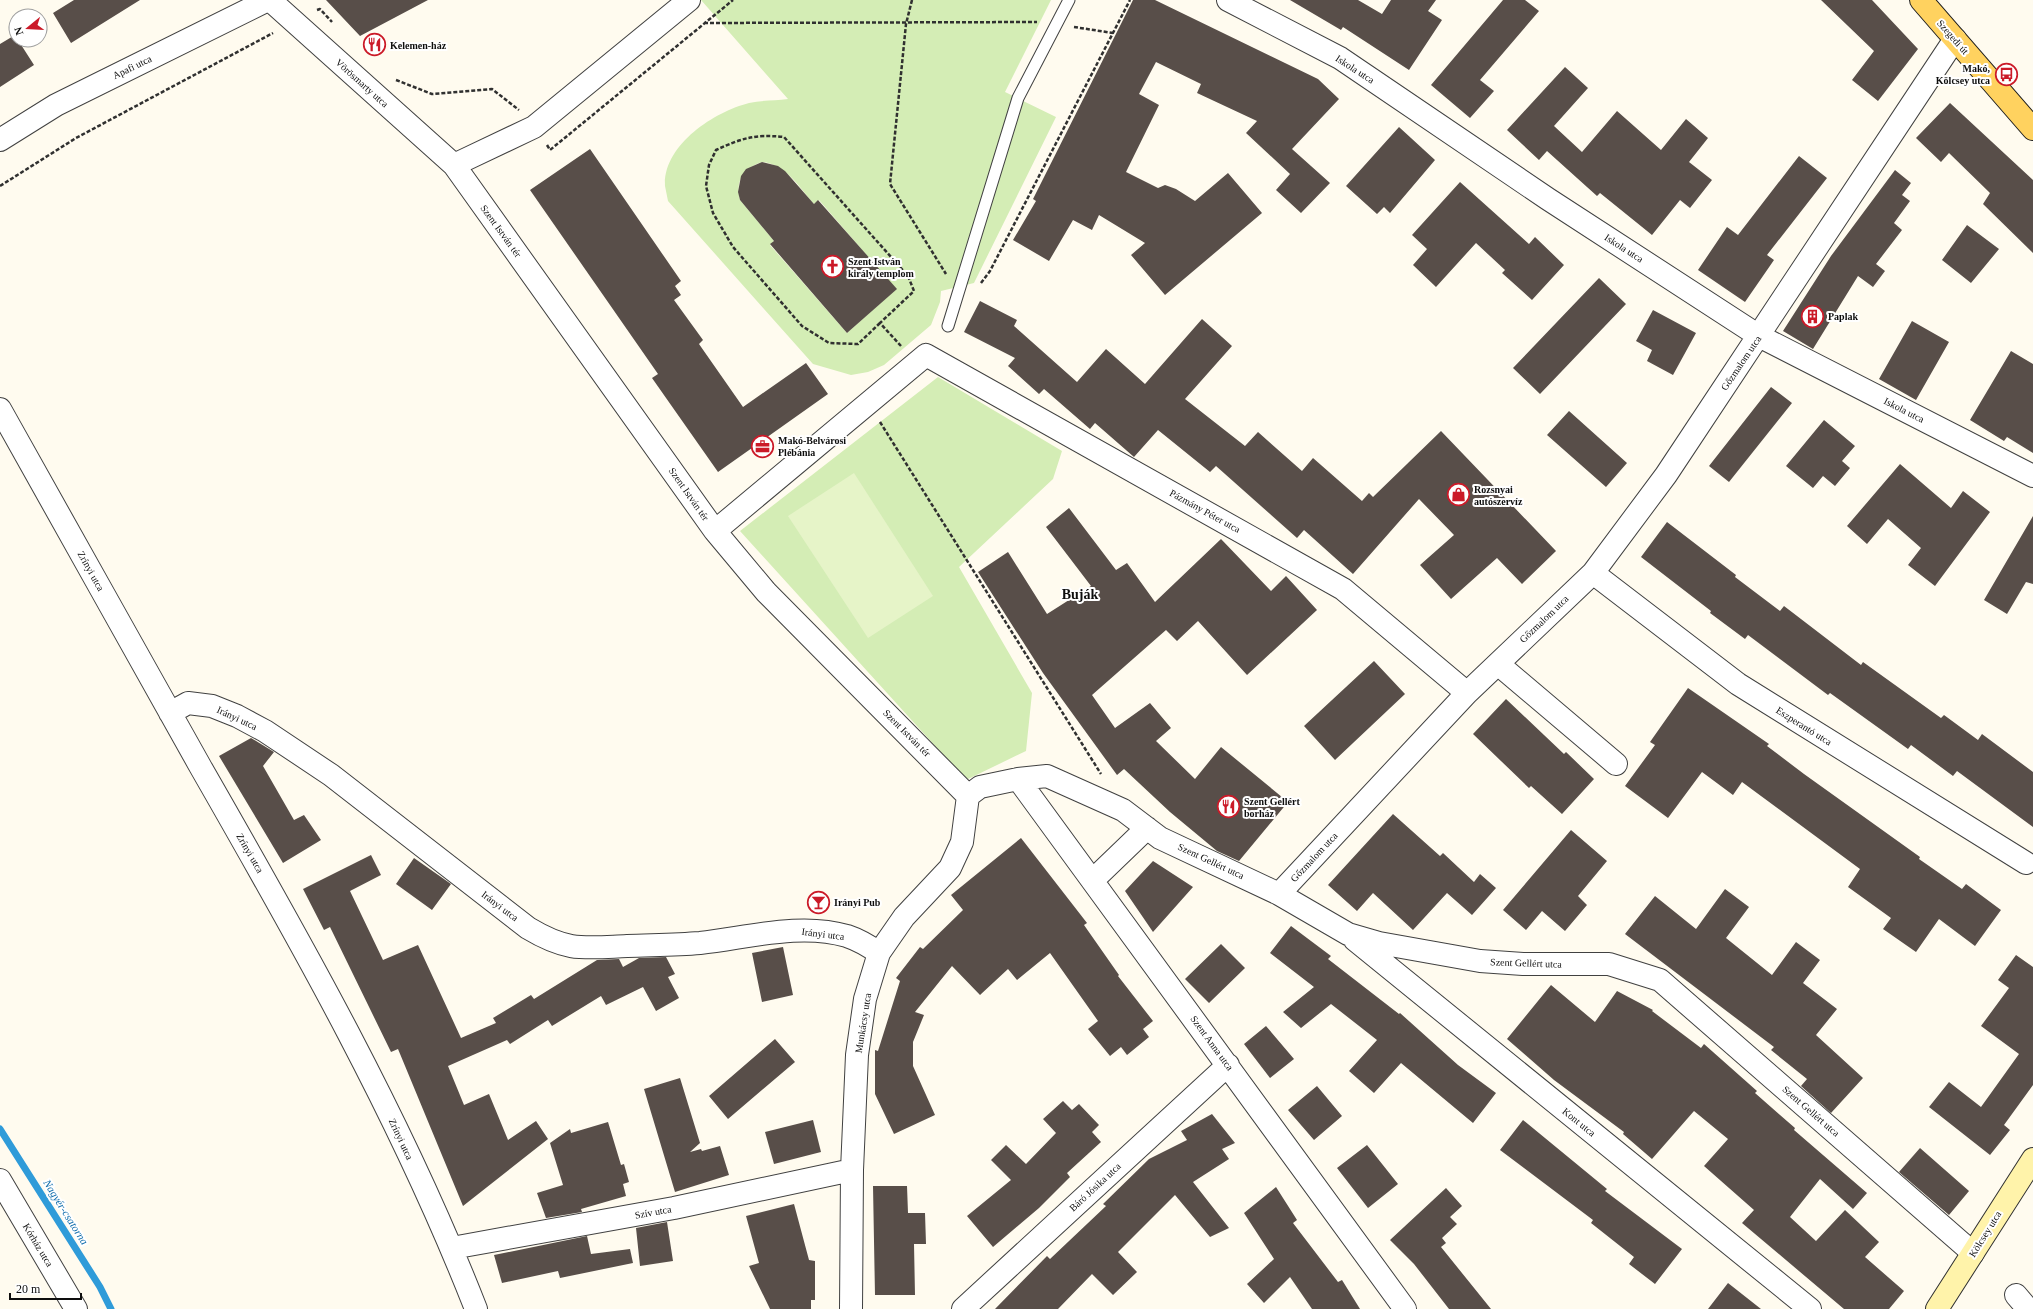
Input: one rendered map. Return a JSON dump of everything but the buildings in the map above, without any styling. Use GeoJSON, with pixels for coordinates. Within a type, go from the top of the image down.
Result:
{"type":"FeatureCollection","features":[{"type":"Feature","properties":{"kind":"main road","name":"Szegedi út"},"geometry":{"type":"LineString","coordinates":[[1921,0],[2033,129]]}},
{"type":"Feature","properties":{"kind":"main road","name":"Kölcsey utca"},"geometry":{"type":"LineString","coordinates":[[1937,1309],[2033,1158]]}},
{"type":"Feature","properties":{"kind":"street","name":"Vörösmarty utca"},"geometry":{"type":"LineString","coordinates":[[269,0],[454,165]]}},
{"type":"Feature","properties":{"kind":"street","name":"Apafi utca"},"geometry":{"type":"LineString","coordinates":[[0,140],[56,105],[269,0]]}},
{"type":"Feature","properties":{"kind":"street"},"geometry":{"type":"LineString","coordinates":[[454,165],[534,127],[688,0]]}},
{"type":"Feature","properties":{"kind":"street","name":"Iskola utca"},"geometry":{"type":"LineString","coordinates":[[1228,0],[1340,58],[1548,199],[1759,336],[2033,476]]}},
{"type":"Feature","properties":{"kind":"street","name":"Gőzmalom utca"},"geometry":{"type":"LineString","coordinates":[[1279,894],[1467,693],[1593,573],[1666,476],[1955,39]]}},
{"type":"Feature","properties":{"kind":"street","name":"Szent István tér"},"geometry":{"type":"LineString","coordinates":[[454,165],[715,531],[766,592],[968,796]]}},
{"type":"Feature","properties":{"kind":"street","name":"Szent István tér"},"geometry":{"type":"LineString","coordinates":[[715,531],[920,359]]}},
{"type":"Feature","properties":{"kind":"street","name":"Pázmány Péter utca"},"geometry":{"type":"LineString","coordinates":[[920,359],[1343,589],[1467,693]]}},
{"type":"Feature","properties":{"kind":"street","name":"Zrínyi utca"},"geometry":{"type":"LineString","coordinates":[[0,408],[170,713],[292,927],[374,1084],[452,1248],[476,1309]]}},
{"type":"Feature","properties":{"kind":"street","name":"Eszperantó utca"},"geometry":{"type":"LineString","coordinates":[[1593,573],[1738,684],[2026,863]]}},
{"type":"Feature","properties":{"kind":"street"},"geometry":{"type":"LineString","coordinates":[[1498,664],[1616,764]]}},
{"type":"Feature","properties":{"kind":"street","name":"Irányi utca"},"geometry":{"type":"LineString","coordinates":[[170,713],[188,703],[212,706],[237,716],[265,731],[331,775],[528,928],[546,939],[560,945],[589,948],[699,943],[794,930],[846,936],[862,942],[879,953]]}},
{"type":"Feature","properties":{"kind":"street","name":"Szent Gellért utca"},"geometry":{"type":"LineString","coordinates":[[1018,779],[1048,776],[1123,810],[1160,838],[1279,894],[1348,934],[1378,943],[1480,961],[1523,964],[1609,964],[1660,980],[1973,1253]]}},
{"type":"Feature","properties":{"kind":"street"},"geometry":{"type":"LineString","coordinates":[[968,796],[980,787],[1018,779]]}},
{"type":"Feature","properties":{"kind":"street","name":"Szent Anna utca"},"geometry":{"type":"LineString","coordinates":[[1018,779],[1405,1309]]}},
{"type":"Feature","properties":{"kind":"street","name":"Munkácsy utca"},"geometry":{"type":"LineString","coordinates":[[852,1309],[852,1170],[857,1055],[865,999],[879,953],[904,918],[950,868],[962,842],[968,796]]}},
{"type":"Feature","properties":{"kind":"street"},"geometry":{"type":"LineString","coordinates":[[1093,880],[1147,828]]}},
{"type":"Feature","properties":{"kind":"street","name":"Kont utca"},"geometry":{"type":"LineString","coordinates":[[1348,934],[1810,1309]]}},
{"type":"Feature","properties":{"kind":"street","name":"Báró Jósika utca"},"geometry":{"type":"LineString","coordinates":[[963,1309],[1228,1065]]}},
{"type":"Feature","properties":{"kind":"street","name":"Szív utca"},"geometry":{"type":"LineString","coordinates":[[452,1248],[674,1208],[852,1170]]}},
{"type":"Feature","properties":{"kind":"street","name":"Kórház utca"},"geometry":{"type":"LineString","coordinates":[[0,1180],[76,1309]]}},
{"type":"Feature","properties":{"kind":"lane"},"geometry":{"type":"LineString","coordinates":[[948,326],[1018,98],[1069,0]]}},
{"type":"Feature","properties":{"kind":"path"},"geometry":{"type":"LineString","coordinates":[[912,0],[906,24],[890,184],[946,275]]}},
{"type":"Feature","properties":{"kind":"path"},"geometry":{"type":"LineString","coordinates":[[976,290],[990,271],[1130,0]]}},
{"type":"Feature","properties":{"kind":"path"},"geometry":{"type":"LineString","coordinates":[[0,186],[76,138],[293,22]]}},
{"type":"Feature","properties":{"kind":"path"},"geometry":{"type":"LineString","coordinates":[[704,23],[906,24],[1040,22],[1113,33]]}},
{"type":"Feature","properties":{"kind":"path"},"geometry":{"type":"LineString","coordinates":[[767,135],[784,137],[908,276],[914,290],[880,322],[858,344],[829,344],[802,326],[733,247],[713,213],[706,186],[709,165],[716,150],[742,138],[767,135]]}},
{"type":"Feature","properties":{"kind":"path"},"geometry":{"type":"LineString","coordinates":[[880,322],[920,359]]}},
{"type":"Feature","properties":{"kind":"path"},"geometry":{"type":"LineString","coordinates":[[868,403],[1102,776]]}},
{"type":"Feature","properties":{"kind":"green space"},"geometry":{"type":"Polygon","coordinates":[[[701,0],[1051,0],[1005,92],[1056,117],[974,283],[941,291],[940,302],[931,325],[884,365],[868,372],[851,375],[813,364],[668,201],[665,186],[667,171],[672,157],[681,144],[693,132],[707,122],[735,107],[754,102],[788,99],[701,0]],[[762,162],[745,172],[740,181],[740,200],[774,241],[770,245],[847,333],[896,289],[819,200],[814,204],[791,177],[778,167],[762,162]]]}},
{"type":"Feature","properties":{"kind":"green space"},"geometry":{"type":"Polygon","coordinates":[[[938,377],[1062,451],[1053,479],[959,567],[1032,693],[1026,751],[966,780],[740,531],[938,377]]]}},
{"type":"Feature","properties":{"kind":"green space"},"geometry":{"type":"Polygon","coordinates":[[[854,473],[933,596],[868,638],[788,516],[854,473]]]}},
{"type":"Feature","properties":{"kind":"waterway","name":"Nagyér-csatorna"},"geometry":{"type":"LineString","coordinates":[[0,1129],[100,1287],[111,1309]]}},
{"type":"Feature","properties":{"kind":"place","name":"Kelemen-ház"},"geometry":{"type":"Point","coordinates":[374,45]}},
{"type":"Feature","properties":{"kind":"place","name":"Makó, Kölcsey utca"},"geometry":{"type":"Point","coordinates":[2006,74]}},
{"type":"Feature","properties":{"kind":"place","name":"Szent István király templom"},"geometry":{"type":"Point","coordinates":[833,267]}},
{"type":"Feature","properties":{"kind":"place","name":"Paplak"},"geometry":{"type":"Point","coordinates":[1813,316]}},
{"type":"Feature","properties":{"kind":"place","name":"Makó-Belvárosi Plébánia"},"geometry":{"type":"Point","coordinates":[762,446]}},
{"type":"Feature","properties":{"kind":"place","name":"Rozsnyai autószervíz"},"geometry":{"type":"Point","coordinates":[1458,495]}},
{"type":"Feature","properties":{"kind":"place","name":"Szent Gellért borház"},"geometry":{"type":"Point","coordinates":[1228,807]}},
{"type":"Feature","properties":{"kind":"place","name":"Irányi Pub"},"geometry":{"type":"Point","coordinates":[819,902]}},
{"type":"Feature","properties":{"kind":"district","name":"Buják"},"geometry":{"type":"Point","coordinates":[1080,594]}}]}
